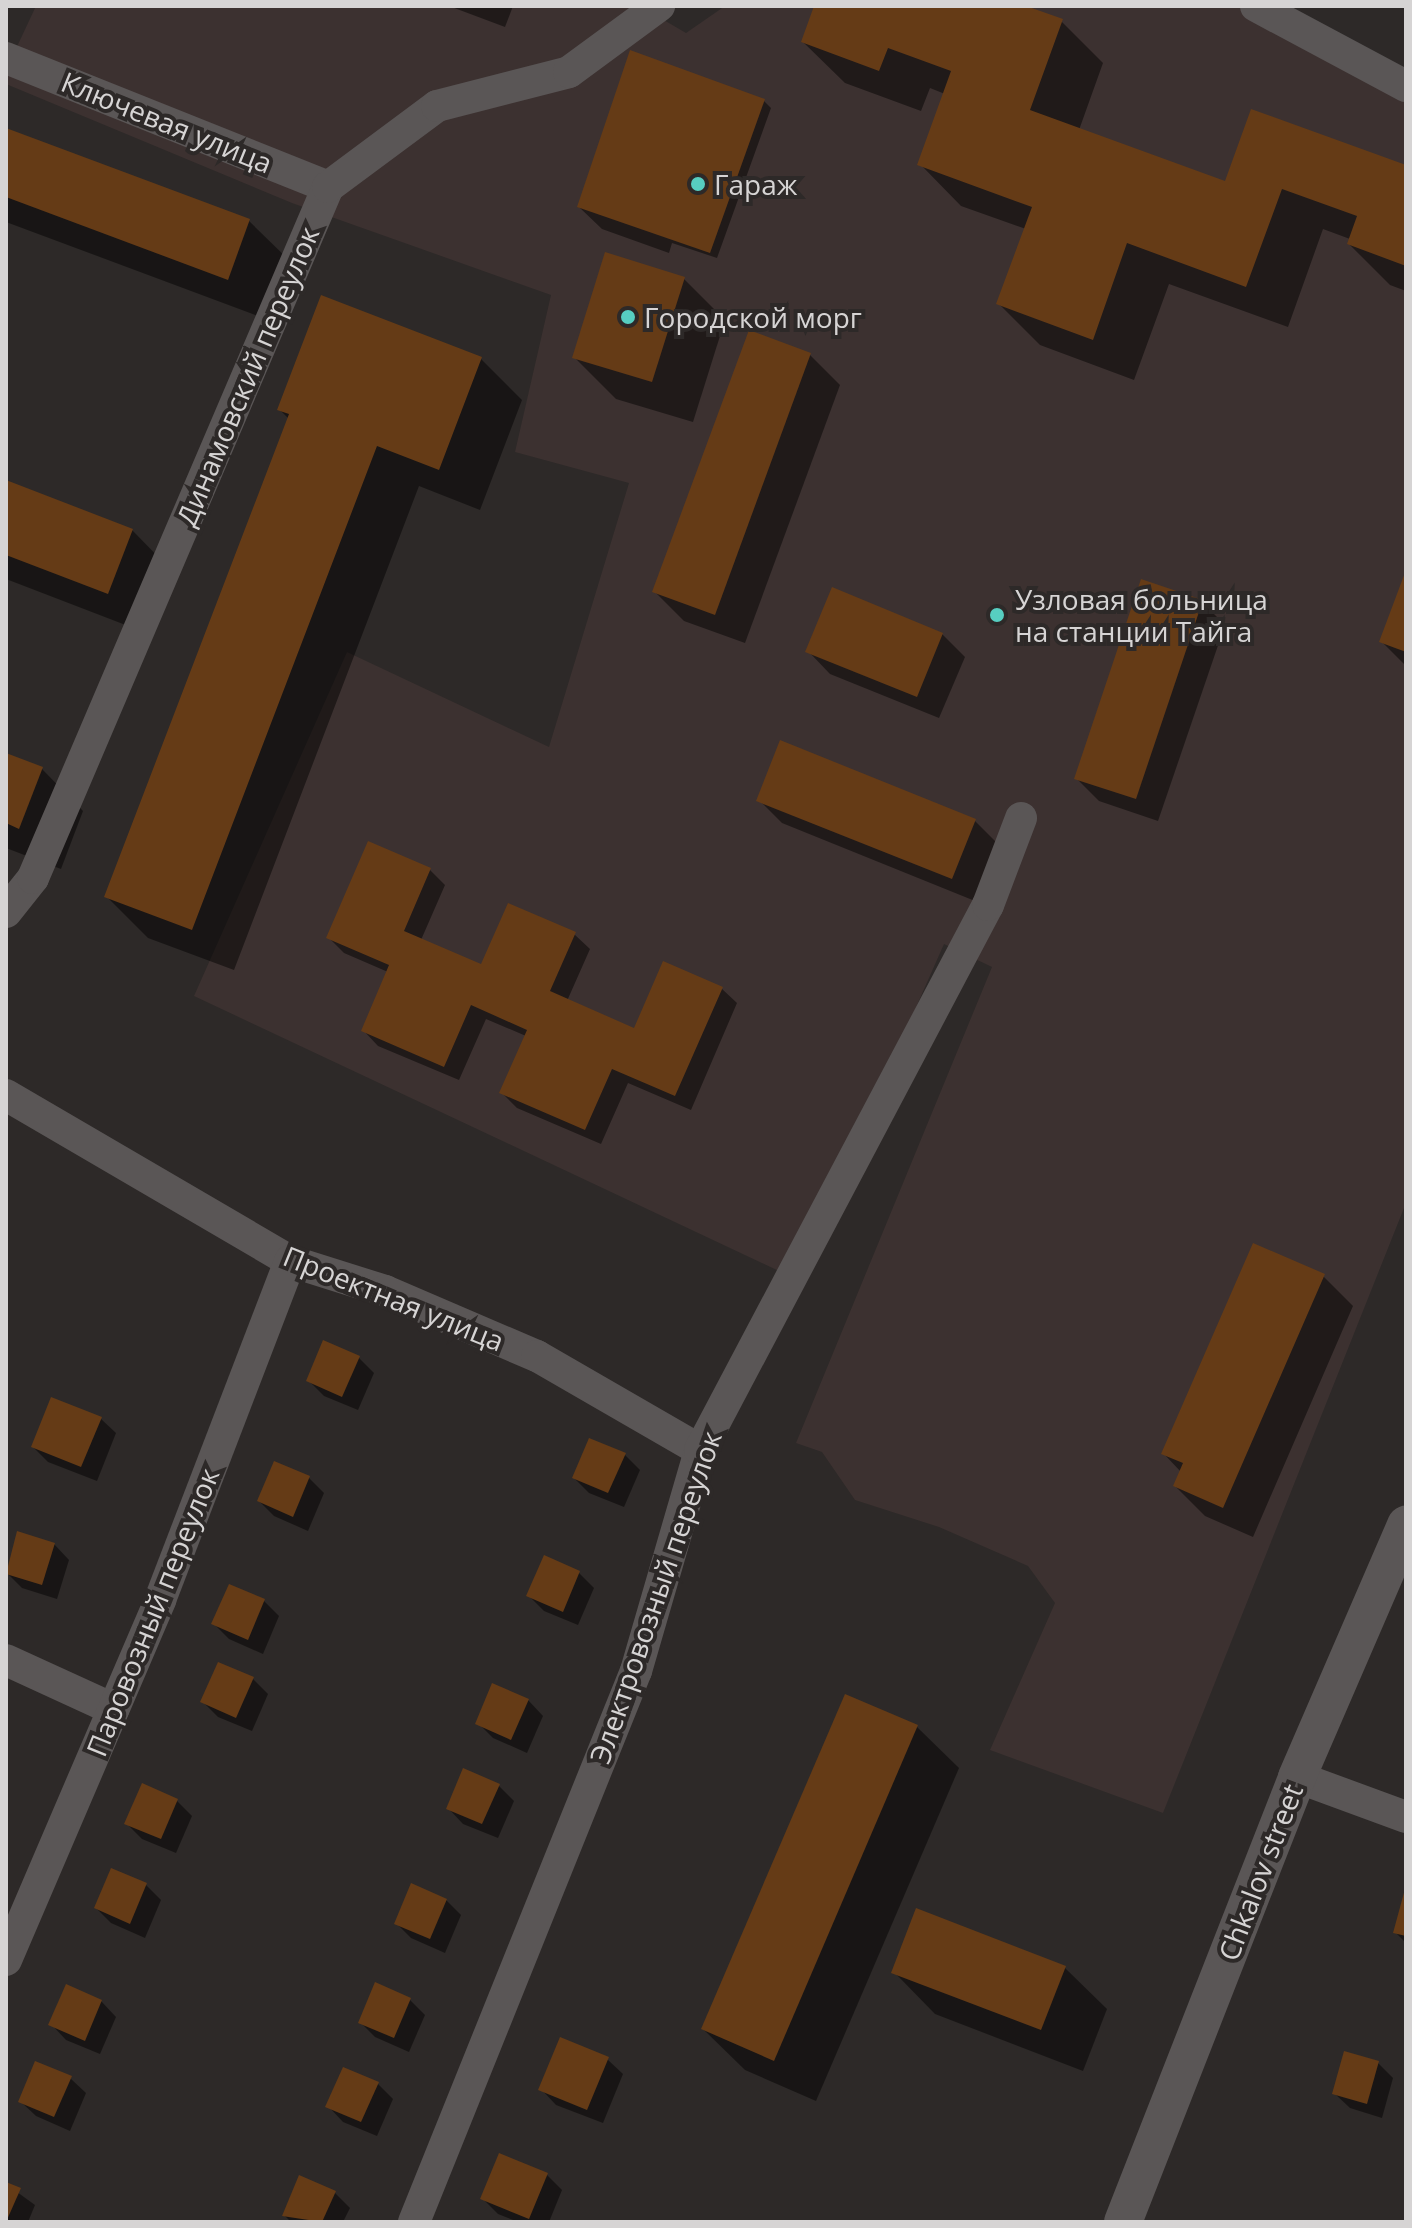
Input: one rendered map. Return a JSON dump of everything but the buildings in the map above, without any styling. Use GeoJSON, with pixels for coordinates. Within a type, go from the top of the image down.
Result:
{"type":"FeatureCollection","features":[{"type":"Feature","properties":{"kind":"street"},"geometry":{"type":"LineString","coordinates":[[328,187],[437,106],[569,72],[659,6]]}},
{"type":"Feature","properties":{"kind":"street"},"geometry":{"type":"LineString","coordinates":[[1256,6],[1406,86]]}},
{"type":"Feature","properties":{"kind":"street","name":"Ключевая улица"},"geometry":{"type":"LineString","coordinates":[[6,58],[328,187]]}},
{"type":"Feature","properties":{"kind":"street","name":"Динамовский переулок"},"geometry":{"type":"LineString","coordinates":[[6,912],[33,878],[328,187]]}},
{"type":"Feature","properties":{"kind":"street","name":"Электровозный переулок"},"geometry":{"type":"LineString","coordinates":[[414,2222],[636,1671],[700,1450],[988,905],[1021,818]]}},
{"type":"Feature","properties":{"kind":"street","name":"Проектная улица"},"geometry":{"type":"LineString","coordinates":[[6,1095],[290,1261],[385,1291],[537,1356],[700,1450]]}},
{"type":"Feature","properties":{"kind":"street","name":"Паровозный переулок"},"geometry":{"type":"LineString","coordinates":[[6,1960],[113,1709],[290,1261]]}},
{"type":"Feature","properties":{"kind":"street","name":"Chkalov street"},"geometry":{"type":"LineString","coordinates":[[1123,2222],[1297,1777],[1406,1525]]}},
{"type":"Feature","properties":{"kind":"street"},"geometry":{"type":"LineString","coordinates":[[6,1660],[113,1709]]}},
{"type":"Feature","properties":{"kind":"street"},"geometry":{"type":"LineString","coordinates":[[1297,1777],[1406,1817]]}},
{"type":"Feature","properties":{"kind":"shaded area","name":"Узловая больница на станции Тайга"},"geometry":{"type":"Polygon","coordinates":[[[36,6],[640,6],[686,33],[725,6],[1255,6],[1406,86],[1406,1203],[1163,1813],[990,1750],[1055,1603],[1028,1566],[939,1527],[855,1500],[822,1452],[796,1443],[992,967],[944,944],[796,1279],[194,996],[347,652],[549,747],[629,483],[515,452],[551,295],[292,203],[6,84],[6,70],[36,6]]]}},
{"type":"Feature","properties":{"kind":"place","name":"Гараж"},"geometry":{"type":"Point","coordinates":[698,184]}},
{"type":"Feature","properties":{"kind":"place","name":"Городской морг"},"geometry":{"type":"Point","coordinates":[628,317]}},
{"type":"Feature","properties":{"kind":"place","name":"Узловая больница на станции Тайга"},"geometry":{"type":"Point","coordinates":[997,615]}}]}
